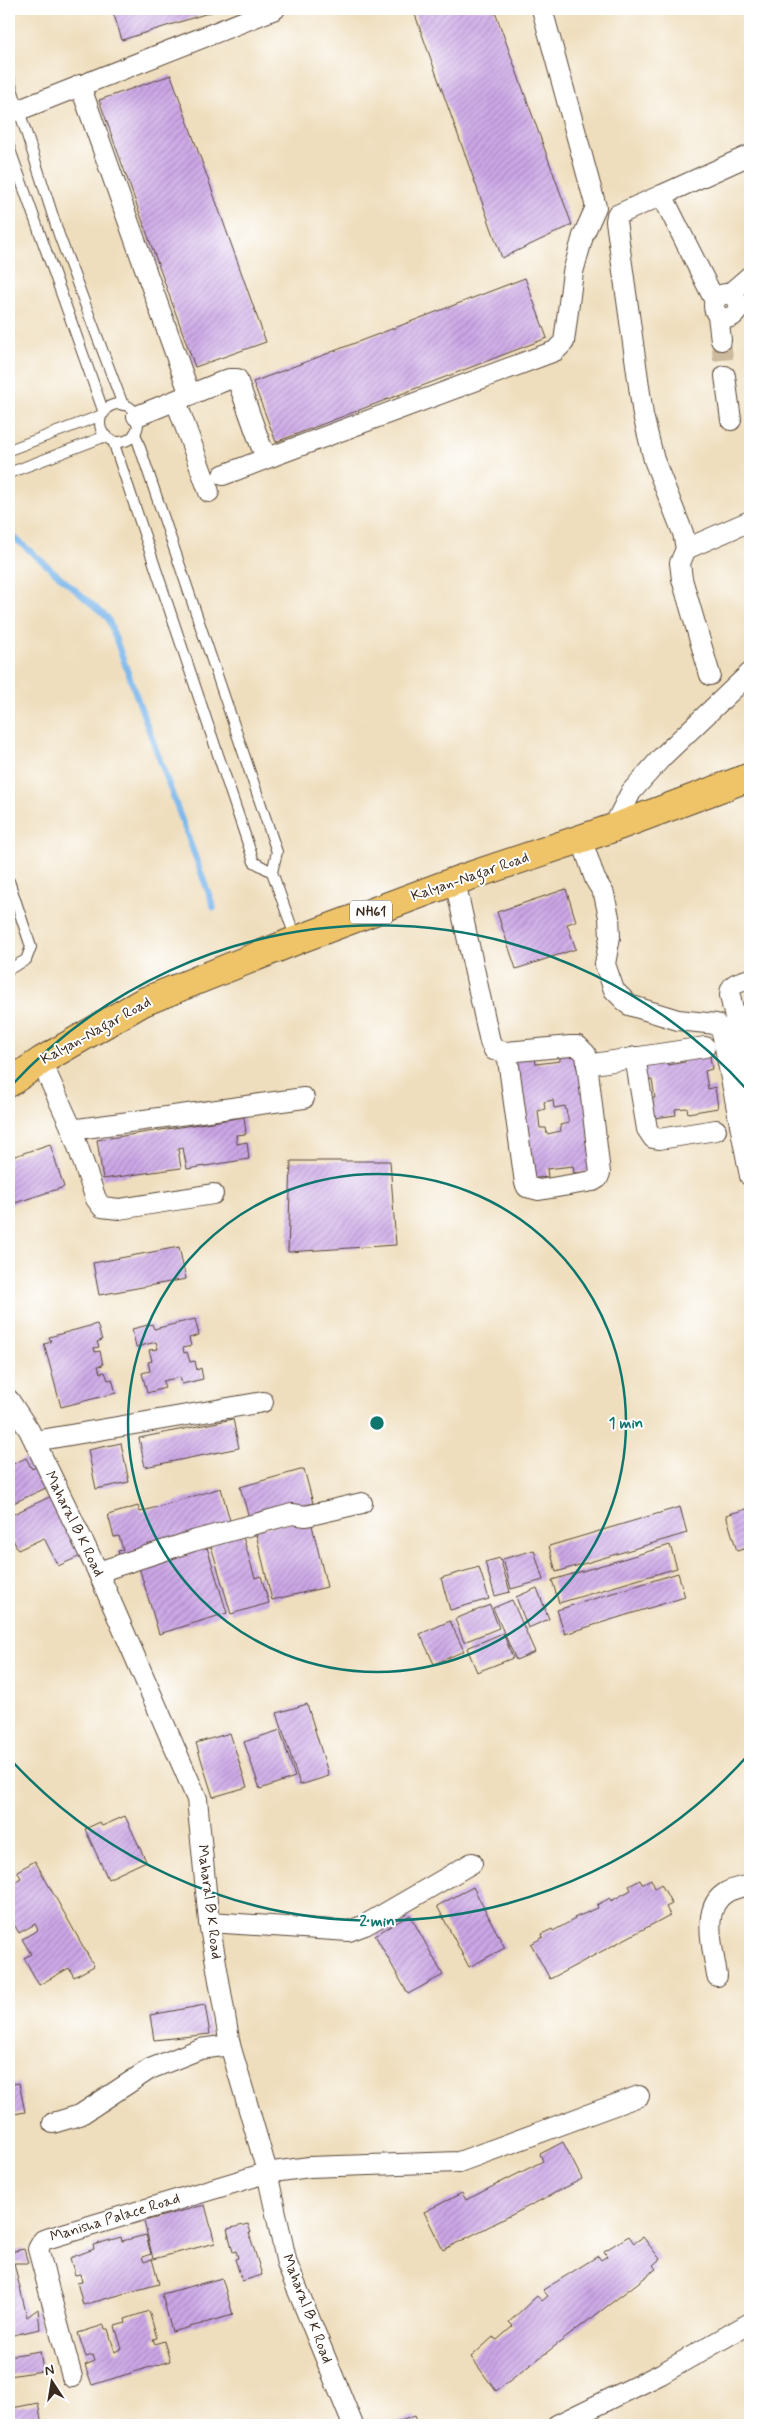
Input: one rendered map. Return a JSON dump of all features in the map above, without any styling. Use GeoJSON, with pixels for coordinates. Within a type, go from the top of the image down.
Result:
{"type":"FeatureCollection","features":[{"type":"Feature","properties":{"kind":"highway","name":"Kalyan-Nagar Road"},"geometry":{"type":"LineString","coordinates":[[9,1083],[41,1061],[143,1002],[297,940],[455,881],[613,828],[750,777]]}},
{"type":"Feature","properties":{"kind":"street"},"geometry":{"type":"LineString","coordinates":[[19,110],[275,9]]}},
{"type":"Feature","properties":{"kind":"street"},"geometry":{"type":"LineString","coordinates":[[223,475],[555,351],[564,342],[573,272],[583,236],[596,207],[542,9]]}},
{"type":"Feature","properties":{"kind":"street"},"geometry":{"type":"LineString","coordinates":[[80,86],[183,398],[209,492]]}},
{"type":"Feature","properties":{"kind":"street"},"geometry":{"type":"LineString","coordinates":[[710,675],[682,579],[680,562],[686,549],[682,533],[654,460],[643,415],[616,221],[617,215],[750,155]]}},
{"type":"Feature","properties":{"kind":"street"},"geometry":{"type":"LineString","coordinates":[[662,195],[721,304],[721,340]]}},
{"type":"Feature","properties":{"kind":"street"},"geometry":{"type":"LineString","coordinates":[[721,304],[750,276]]}},
{"type":"Feature","properties":{"kind":"street"},"geometry":{"type":"LineString","coordinates":[[725,376],[731,420]]}},
{"type":"Feature","properties":{"kind":"street"},"geometry":{"type":"LineString","coordinates":[[132,418],[229,379],[237,379],[261,446],[265,453],[273,456]]}},
{"type":"Feature","properties":{"kind":"street"},"geometry":{"type":"LineString","coordinates":[[686,549],[750,521]]}},
{"type":"Feature","properties":{"kind":"street"},"geometry":{"type":"LineString","coordinates":[[613,828],[631,792],[662,757],[750,673]]}},
{"type":"Feature","properties":{"kind":"street"},"geometry":{"type":"LineString","coordinates":[[581,838],[596,880],[604,894],[609,917],[610,937],[605,964],[614,990],[629,1005],[678,1020],[716,1024],[722,1032],[750,1176]]}},
{"type":"Feature","properties":{"kind":"street"},"geometry":{"type":"LineString","coordinates":[[455,881],[490,1042],[494,1050],[507,1052],[578,1046],[586,1054],[600,1172],[598,1178],[593,1181],[531,1190],[525,1182],[507,1052]]}},
{"type":"Feature","properties":{"kind":"street"},"geometry":{"type":"LineString","coordinates":[[750,979],[734,985],[730,990],[730,996],[750,1089]]}},
{"type":"Feature","properties":{"kind":"street"},"geometry":{"type":"LineString","coordinates":[[587,1064],[705,1047]]}},
{"type":"Feature","properties":{"kind":"street"},"geometry":{"type":"LineString","coordinates":[[635,1057],[647,1129],[653,1138],[659,1140],[716,1130]]}},
{"type":"Feature","properties":{"kind":"street"},"geometry":{"type":"LineString","coordinates":[[41,1061],[70,1127],[96,1199],[102,1206],[120,1209],[213,1194]]}},
{"type":"Feature","properties":{"kind":"street"},"geometry":{"type":"LineString","coordinates":[[70,1127],[84,1129],[304,1098]]}},
{"type":"Feature","properties":{"kind":"street","name":"Maharal B K Road"},"geometry":{"type":"LineString","coordinates":[[9,1400],[35,1441],[98,1572],[197,1799],[209,1922],[230,2045],[266,2173],[287,2264],[353,2425]]}},
{"type":"Feature","properties":{"kind":"street"},"geometry":{"type":"LineString","coordinates":[[35,1441],[263,1402]]}},
{"type":"Feature","properties":{"kind":"street"},"geometry":{"type":"LineString","coordinates":[[98,1572],[193,1541],[292,1514],[306,1516],[362,1503]]}},
{"type":"Feature","properties":{"kind":"street"},"geometry":{"type":"LineString","coordinates":[[209,1922],[349,1931],[365,1925],[472,1863]]}},
{"type":"Feature","properties":{"kind":"street"},"geometry":{"type":"LineString","coordinates":[[717,1976],[710,1919],[716,1904],[726,1892],[750,1885]]}},
{"type":"Feature","properties":{"kind":"street"},"geometry":{"type":"LineString","coordinates":[[53,2123],[80,2115],[150,2069],[200,2049],[230,2045]]}},
{"type":"Feature","properties":{"kind":"street","name":"Manisha Palace Road"},"geometry":{"type":"LineString","coordinates":[[72,2377],[38,2249],[43,2240],[266,2173],[309,2167],[459,2162],[639,2096]]}},
{"type":"Feature","properties":{"kind":"street"},"geometry":{"type":"LineString","coordinates":[[557,2425],[661,2374],[750,2323]]}},
{"type":"Feature","properties":{"kind":"lane"},"geometry":{"type":"LineString","coordinates":[[9,79],[59,235],[132,418],[277,852],[272,872],[297,940]]}},
{"type":"Feature","properties":{"kind":"lane"},"geometry":{"type":"LineString","coordinates":[[9,147],[103,414],[101,427],[110,438],[254,862],[272,872]]}},
{"type":"Feature","properties":{"kind":"lane"},"geometry":{"type":"LineString","coordinates":[[9,450],[103,414],[111,406],[132,418]]}},
{"type":"Feature","properties":{"kind":"lane"},"geometry":{"type":"LineString","coordinates":[[9,473],[110,438],[125,440],[132,418]]}},
{"type":"Feature","properties":{"kind":"lane"},"geometry":{"type":"LineString","coordinates":[[9,882],[31,947],[26,960],[9,969]]}},
{"type":"Feature","properties":{"kind":"building"},"geometry":{"type":"Polygon","coordinates":[[[112,9],[221,9],[122,40],[112,9]]]}},
{"type":"Feature","properties":{"kind":"building"},"geometry":{"type":"Polygon","coordinates":[[[413,9],[494,9],[572,225],[502,258],[413,9]]]}},
{"type":"Feature","properties":{"kind":"building"},"geometry":{"type":"Polygon","coordinates":[[[171,75],[266,342],[195,367],[99,100],[171,75]]]}},
{"type":"Feature","properties":{"kind":"building"},"geometry":{"type":"Polygon","coordinates":[[[525,278],[547,338],[276,442],[253,382],[525,278]]]}},
{"type":"Feature","properties":{"kind":"building"},"geometry":{"type":"Polygon","coordinates":[[[566,889],[576,921],[567,924],[576,949],[516,969],[497,912],[566,889]]]}},
{"type":"Feature","properties":{"kind":"building"},"geometry":{"type":"Polygon","coordinates":[[[709,1050],[712,1069],[705,1071],[708,1089],[715,1087],[718,1108],[688,1113],[687,1108],[675,1109],[676,1115],[648,1119],[645,1099],[655,1098],[652,1080],[642,1081],[639,1061],[667,1056],[668,1065],[685,1062],[684,1054],[709,1050]]]}},
{"type":"Feature","properties":{"kind":"building"},"geometry":{"type":"Polygon","coordinates":[[[581,1052],[595,1171],[574,1173],[573,1166],[547,1169],[548,1177],[526,1179],[512,1060],[535,1057],[536,1064],[560,1061],[560,1054],[581,1052]],[[553,1100],[544,1102],[545,1109],[538,1111],[540,1128],[546,1128],[547,1134],[561,1131],[560,1125],[569,1123],[565,1106],[554,1108],[553,1100]]]}},
{"type":"Feature","properties":{"kind":"building"},"geometry":{"type":"Polygon","coordinates":[[[244,1117],[246,1134],[236,1135],[237,1144],[247,1142],[249,1159],[187,1169],[183,1148],[178,1149],[181,1168],[103,1179],[97,1140],[244,1117]]]}},
{"type":"Feature","properties":{"kind":"building"},"geometry":{"type":"Polygon","coordinates":[[[50,1144],[64,1187],[9,1205],[9,1158],[50,1144]]]}},
{"type":"Feature","properties":{"kind":"building"},"geometry":{"type":"Polygon","coordinates":[[[291,1161],[390,1161],[396,1245],[288,1252],[291,1161]]]}},
{"type":"Feature","properties":{"kind":"building"},"geometry":{"type":"Polygon","coordinates":[[[179,1247],[186,1279],[99,1295],[93,1263],[179,1247]]]}},
{"type":"Feature","properties":{"kind":"building"},"geometry":{"type":"Polygon","coordinates":[[[195,1319],[199,1335],[189,1338],[191,1346],[183,1348],[184,1353],[187,1352],[190,1362],[195,1361],[197,1370],[201,1368],[203,1379],[182,1384],[180,1377],[163,1381],[165,1388],[147,1393],[142,1373],[150,1371],[148,1362],[152,1361],[149,1350],[158,1349],[156,1342],[136,1347],[132,1329],[152,1324],[154,1329],[195,1319]]]}},
{"type":"Feature","properties":{"kind":"building"},"geometry":{"type":"Polygon","coordinates":[[[97,1324],[102,1340],[97,1342],[99,1347],[94,1348],[95,1352],[100,1351],[103,1365],[98,1366],[100,1373],[105,1372],[108,1380],[112,1379],[116,1393],[61,1407],[44,1344],[51,1342],[49,1337],[97,1324]]]}},
{"type":"Feature","properties":{"kind":"building"},"geometry":{"type":"Polygon","coordinates":[[[233,1419],[239,1448],[145,1467],[139,1438],[233,1419]]]}},
{"type":"Feature","properties":{"kind":"building"},"geometry":{"type":"Polygon","coordinates":[[[121,1443],[129,1482],[96,1489],[88,1450],[121,1443]]]}},
{"type":"Feature","properties":{"kind":"building"},"geometry":{"type":"Polygon","coordinates":[[[26,1458],[32,1469],[36,1467],[46,1488],[9,1505],[9,1466],[26,1458]]]}},
{"type":"Feature","properties":{"kind":"building"},"geometry":{"type":"Polygon","coordinates":[[[304,1469],[313,1503],[250,1521],[240,1487],[304,1469]]]}},
{"type":"Feature","properties":{"kind":"building"},"geometry":{"type":"Polygon","coordinates":[[[221,1488],[232,1528],[121,1560],[118,1551],[123,1550],[119,1536],[114,1537],[108,1515],[138,1506],[140,1512],[221,1488]]]}},
{"type":"Feature","properties":{"kind":"building"},"geometry":{"type":"Polygon","coordinates":[[[56,1494],[85,1554],[58,1566],[44,1538],[18,1550],[9,1531],[9,1516],[56,1494]]]}},
{"type":"Feature","properties":{"kind":"building"},"geometry":{"type":"Polygon","coordinates":[[[680,1507],[687,1533],[556,1572],[549,1546],[680,1507]]]}},
{"type":"Feature","properties":{"kind":"building"},"geometry":{"type":"Polygon","coordinates":[[[750,1508],[750,1547],[737,1551],[726,1515],[750,1508]]]}},
{"type":"Feature","properties":{"kind":"building"},"geometry":{"type":"Polygon","coordinates":[[[310,1517],[327,1587],[272,1600],[255,1530],[310,1517]]]}},
{"type":"Feature","properties":{"kind":"building"},"geometry":{"type":"Polygon","coordinates":[[[241,1530],[255,1578],[261,1576],[269,1603],[231,1614],[209,1539],[241,1530]]]}},
{"type":"Feature","properties":{"kind":"building"},"geometry":{"type":"Polygon","coordinates":[[[206,1544],[227,1613],[159,1634],[138,1564],[206,1544]]]}},
{"type":"Feature","properties":{"kind":"building"},"geometry":{"type":"Polygon","coordinates":[[[670,1545],[677,1568],[559,1603],[552,1580],[670,1545]]]}},
{"type":"Feature","properties":{"kind":"building"},"geometry":{"type":"Polygon","coordinates":[[[534,1550],[543,1580],[511,1589],[503,1559],[534,1550]]]}},
{"type":"Feature","properties":{"kind":"building"},"geometry":{"type":"Polygon","coordinates":[[[500,1558],[510,1592],[495,1596],[485,1562],[500,1558]]]}},
{"type":"Feature","properties":{"kind":"building"},"geometry":{"type":"Polygon","coordinates":[[[479,1567],[489,1599],[450,1610],[441,1578],[479,1567]]]}},
{"type":"Feature","properties":{"kind":"building"},"geometry":{"type":"Polygon","coordinates":[[[678,1573],[685,1597],[565,1634],[557,1610],[678,1573]]]}},
{"type":"Feature","properties":{"kind":"building"},"geometry":{"type":"Polygon","coordinates":[[[537,1588],[549,1619],[528,1628],[516,1597],[537,1588]]]}},
{"type":"Feature","properties":{"kind":"building"},"geometry":{"type":"Polygon","coordinates":[[[512,1600],[535,1652],[516,1660],[493,1608],[512,1600]]]}},
{"type":"Feature","properties":{"kind":"building"},"geometry":{"type":"Polygon","coordinates":[[[490,1605],[499,1628],[464,1642],[455,1619],[490,1605]]]}},
{"type":"Feature","properties":{"kind":"building"},"geometry":{"type":"Polygon","coordinates":[[[450,1621],[464,1651],[434,1664],[420,1634],[450,1621]]]}},
{"type":"Feature","properties":{"kind":"building"},"geometry":{"type":"Polygon","coordinates":[[[503,1633],[513,1658],[477,1672],[467,1648],[503,1633]]]}},
{"type":"Feature","properties":{"kind":"building"},"geometry":{"type":"Polygon","coordinates":[[[307,1704],[329,1776],[300,1785],[277,1713],[307,1704]]]}},
{"type":"Feature","properties":{"kind":"building"},"geometry":{"type":"Polygon","coordinates":[[[280,1730],[295,1777],[260,1789],[244,1742],[280,1730]]]}},
{"type":"Feature","properties":{"kind":"building"},"geometry":{"type":"Polygon","coordinates":[[[230,1733],[247,1787],[213,1797],[196,1743],[230,1733]]]}},
{"type":"Feature","properties":{"kind":"building"},"geometry":{"type":"Polygon","coordinates":[[[125,1816],[146,1861],[108,1879],[85,1829],[100,1822],[102,1826],[125,1816]]]}},
{"type":"Feature","properties":{"kind":"building"},"geometry":{"type":"Polygon","coordinates":[[[35,1861],[94,1966],[74,1977],[69,1968],[39,1985],[24,1958],[31,1954],[22,1939],[38,1930],[35,1924],[19,1933],[12,1921],[9,1923],[9,1885],[21,1878],[17,1871],[35,1861]]]}},
{"type":"Feature","properties":{"kind":"building"},"geometry":{"type":"Polygon","coordinates":[[[651,1879],[655,1888],[661,1884],[672,1904],[666,1907],[670,1915],[550,1979],[531,1944],[543,1937],[542,1934],[552,1929],[553,1931],[574,1918],[598,1908],[597,1905],[610,1898],[611,1901],[631,1890],[629,1886],[640,1880],[642,1884],[651,1879]]]}},
{"type":"Feature","properties":{"kind":"building"},"geometry":{"type":"Polygon","coordinates":[[[473,1887],[505,1948],[469,1967],[437,1906],[473,1887]]]}},
{"type":"Feature","properties":{"kind":"building"},"geometry":{"type":"Polygon","coordinates":[[[410,1915],[443,1975],[408,1994],[375,1935],[410,1915]]]}},
{"type":"Feature","properties":{"kind":"building"},"geometry":{"type":"Polygon","coordinates":[[[205,2005],[210,2034],[154,2040],[150,2015],[205,2005]]]}},
{"type":"Feature","properties":{"kind":"building"},"geometry":{"type":"Polygon","coordinates":[[[19,2083],[25,2112],[9,2115],[9,2085],[19,2083]]]}},
{"type":"Feature","properties":{"kind":"building"},"geometry":{"type":"Polygon","coordinates":[[[563,2142],[582,2179],[443,2250],[424,2212],[462,2193],[466,2200],[543,2161],[540,2154],[563,2142]]]}},
{"type":"Feature","properties":{"kind":"building"},"geometry":{"type":"Polygon","coordinates":[[[205,2205],[215,2243],[153,2259],[144,2221],[205,2205]]]}},
{"type":"Feature","properties":{"kind":"building"},"geometry":{"type":"Polygon","coordinates":[[[248,2224],[262,2275],[242,2281],[235,2259],[238,2258],[236,2251],[233,2252],[227,2229],[248,2224]]]}},
{"type":"Feature","properties":{"kind":"building"},"geometry":{"type":"Polygon","coordinates":[[[146,2235],[151,2254],[142,2257],[144,2262],[152,2259],[159,2284],[83,2305],[77,2282],[82,2281],[80,2274],[75,2275],[70,2258],[94,2249],[93,2245],[121,2237],[122,2241],[146,2235]]]}},
{"type":"Feature","properties":{"kind":"building"},"geometry":{"type":"Polygon","coordinates":[[[629,2236],[634,2243],[643,2237],[660,2259],[653,2265],[656,2269],[496,2391],[471,2357],[493,2337],[497,2340],[513,2326],[509,2322],[537,2296],[542,2301],[548,2296],[543,2290],[598,2256],[601,2260],[607,2256],[604,2251],[629,2236]]]}},
{"type":"Feature","properties":{"kind":"building"},"geometry":{"type":"Polygon","coordinates":[[[24,2249],[28,2263],[14,2263],[27,2317],[38,2309],[40,2329],[9,2336],[9,2252],[24,2249]]]}},
{"type":"Feature","properties":{"kind":"building"},"geometry":{"type":"Polygon","coordinates":[[[222,2278],[233,2315],[172,2332],[162,2294],[222,2278]]]}},
{"type":"Feature","properties":{"kind":"building"},"geometry":{"type":"Polygon","coordinates":[[[149,2311],[157,2338],[153,2339],[155,2344],[164,2341],[170,2361],[92,2385],[85,2365],[95,2361],[93,2355],[86,2357],[78,2333],[104,2325],[105,2329],[108,2329],[115,2352],[122,2349],[115,2326],[126,2323],[125,2319],[149,2311]]]}},
{"type":"Feature","properties":{"kind":"building"},"geometry":{"type":"Polygon","coordinates":[[[40,2351],[43,2371],[9,2376],[9,2356],[40,2351]]]}},
{"type":"Feature","properties":{"kind":"building"},"geometry":{"type":"Polygon","coordinates":[[[38,2403],[42,2425],[15,2425],[12,2408],[38,2403]]]}},
{"type":"Feature","properties":{"kind":"building"},"geometry":{"type":"Polygon","coordinates":[[[414,2416],[418,2425],[390,2425],[414,2416]]]}},
{"type":"Feature","properties":{"kind":"waterway"},"geometry":{"type":"LineString","coordinates":[[9,533],[108,618],[214,908]]}},
{"type":"Feature","properties":{"kind":"tunnel"},"geometry":{"type":"LineString","coordinates":[[721,340],[725,376]]}}]}
